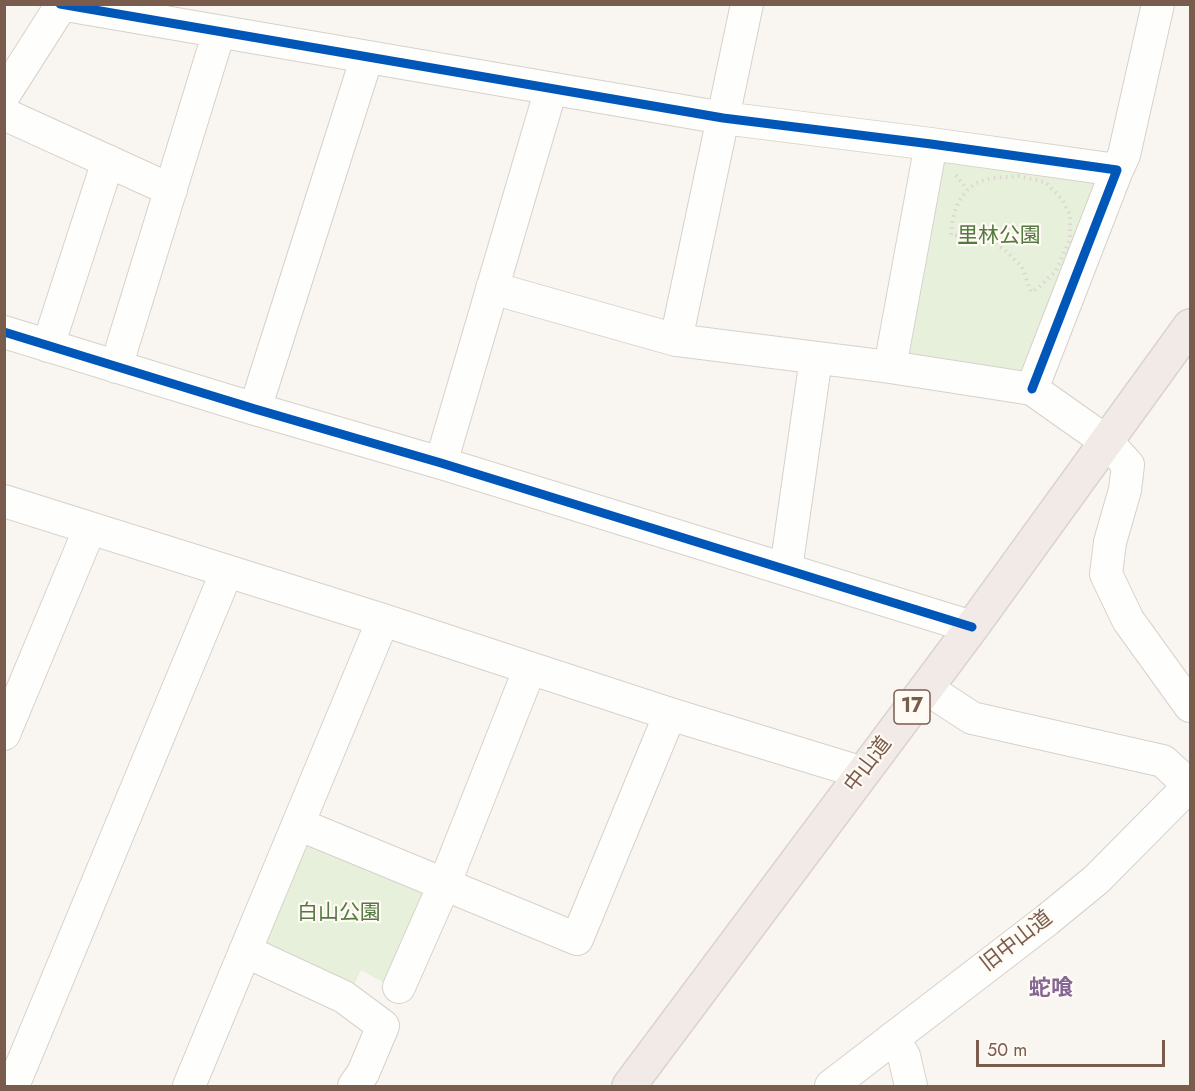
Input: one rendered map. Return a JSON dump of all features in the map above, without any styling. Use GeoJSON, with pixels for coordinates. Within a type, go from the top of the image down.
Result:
{"type":"FeatureCollection","features":[{"type":"Feature","properties":{"kind":"highway","name":"中山道"},"geometry":{"type":"LineString","coordinates":[[629,1086],[972,627],[1191,326]]}},
{"type":"Feature","properties":{"kind":"street"},"geometry":{"type":"LineString","coordinates":[[676,340],[747,4]]}},
{"type":"Feature","properties":{"kind":"street"},"geometry":{"type":"LineString","coordinates":[[1032,389],[1124,155],[1158,4]]}},
{"type":"Feature","properties":{"kind":"street"},"geometry":{"type":"LineString","coordinates":[[4,95],[61,5],[723,118],[1117,170]]}},
{"type":"Feature","properties":{"kind":"street"},"geometry":{"type":"LineString","coordinates":[[116,367],[219,32]]}},
{"type":"Feature","properties":{"kind":"street"},"geometry":{"type":"LineString","coordinates":[[255,409],[367,57]]}},
{"type":"Feature","properties":{"kind":"street"},"geometry":{"type":"LineString","coordinates":[[441,463],[551,89]]}},
{"type":"Feature","properties":{"kind":"street"},"geometry":{"type":"LineString","coordinates":[[4,114],[171,190]]}},
{"type":"Feature","properties":{"kind":"street"},"geometry":{"type":"LineString","coordinates":[[890,367],[931,144]]}},
{"type":"Feature","properties":{"kind":"street"},"geometry":{"type":"LineString","coordinates":[[48,346],[108,161]]}},
{"type":"Feature","properties":{"kind":"street"},"geometry":{"type":"LineString","coordinates":[[492,288],[676,340],[890,367],[1032,389],[1107,442],[1128,465],[1125,490],[1110,542],[1106,574],[1128,620],[1191,706]]}},
{"type":"Feature","properties":{"kind":"street"},"geometry":{"type":"LineString","coordinates":[[4,332],[441,463],[972,627]]}},
{"type":"Feature","properties":{"kind":"street"},"geometry":{"type":"LineString","coordinates":[[786,569],[816,358]]}},
{"type":"Feature","properties":{"kind":"street"},"geometry":{"type":"LineString","coordinates":[[4,501],[383,620],[670,714],[863,772]]}},
{"type":"Feature","properties":{"kind":"street"},"geometry":{"type":"LineString","coordinates":[[4,734],[90,528]]}},
{"type":"Feature","properties":{"kind":"street"},"geometry":{"type":"LineString","coordinates":[[13,1086],[227,571]]}},
{"type":"Feature","properties":{"kind":"street"},"geometry":{"type":"LineString","coordinates":[[189,1086],[383,620]]}},
{"type":"Feature","properties":{"kind":"street"},"geometry":{"type":"LineString","coordinates":[[399,987],[444,885],[530,668]]}},
{"type":"Feature","properties":{"kind":"street"},"geometry":{"type":"LineString","coordinates":[[926,688],[972,718],[1162,761],[1190,786]]}},
{"type":"Feature","properties":{"kind":"street"},"geometry":{"type":"LineString","coordinates":[[298,824],[577,939],[670,714]]}},
{"type":"Feature","properties":{"kind":"street","name":"旧中山道"},"geometry":{"type":"LineString","coordinates":[[831,1086],[1097,879],[1190,786]]}},
{"type":"Feature","properties":{"kind":"street"},"geometry":{"type":"LineString","coordinates":[[246,951],[344,997],[383,1026],[363,1073],[354,1086]]}},
{"type":"Feature","properties":{"kind":"street"},"geometry":{"type":"LineString","coordinates":[[893,1038],[904,1056],[911,1086]]}},
{"type":"Feature","properties":{"kind":"path"},"geometry":{"type":"LineString","coordinates":[[1018,176],[1045,182],[1062,199],[1070,215],[1070,239],[1056,271],[1031,292],[1022,267],[1005,250],[983,237],[951,235],[952,218],[966,189],[985,180],[1018,176]]}},
{"type":"Feature","properties":{"kind":"green space","name":"里林公園"},"geometry":{"type":"Polygon","coordinates":[[[941,157],[1102,177],[1025,368],[1018,371],[911,359],[904,347],[941,157]]]}},
{"type":"Feature","properties":{"kind":"green space","name":"白山公園"},"geometry":{"type":"Polygon","coordinates":[[[307,838],[429,887],[388,985],[361,970],[353,987],[259,943],[307,838]]]}},
{"type":"Feature","properties":{"kind":"cycle path"},"geometry":{"type":"LineString","coordinates":[[60,4],[723,118],[1117,170],[1032,389]]}},
{"type":"Feature","properties":{"kind":"cycle path"},"geometry":{"type":"LineString","coordinates":[[4,332],[441,463],[972,627]]}},
{"type":"Feature","properties":{"kind":"district","name":"蛇喰"},"geometry":{"type":"Point","coordinates":[1051,990]}}]}
